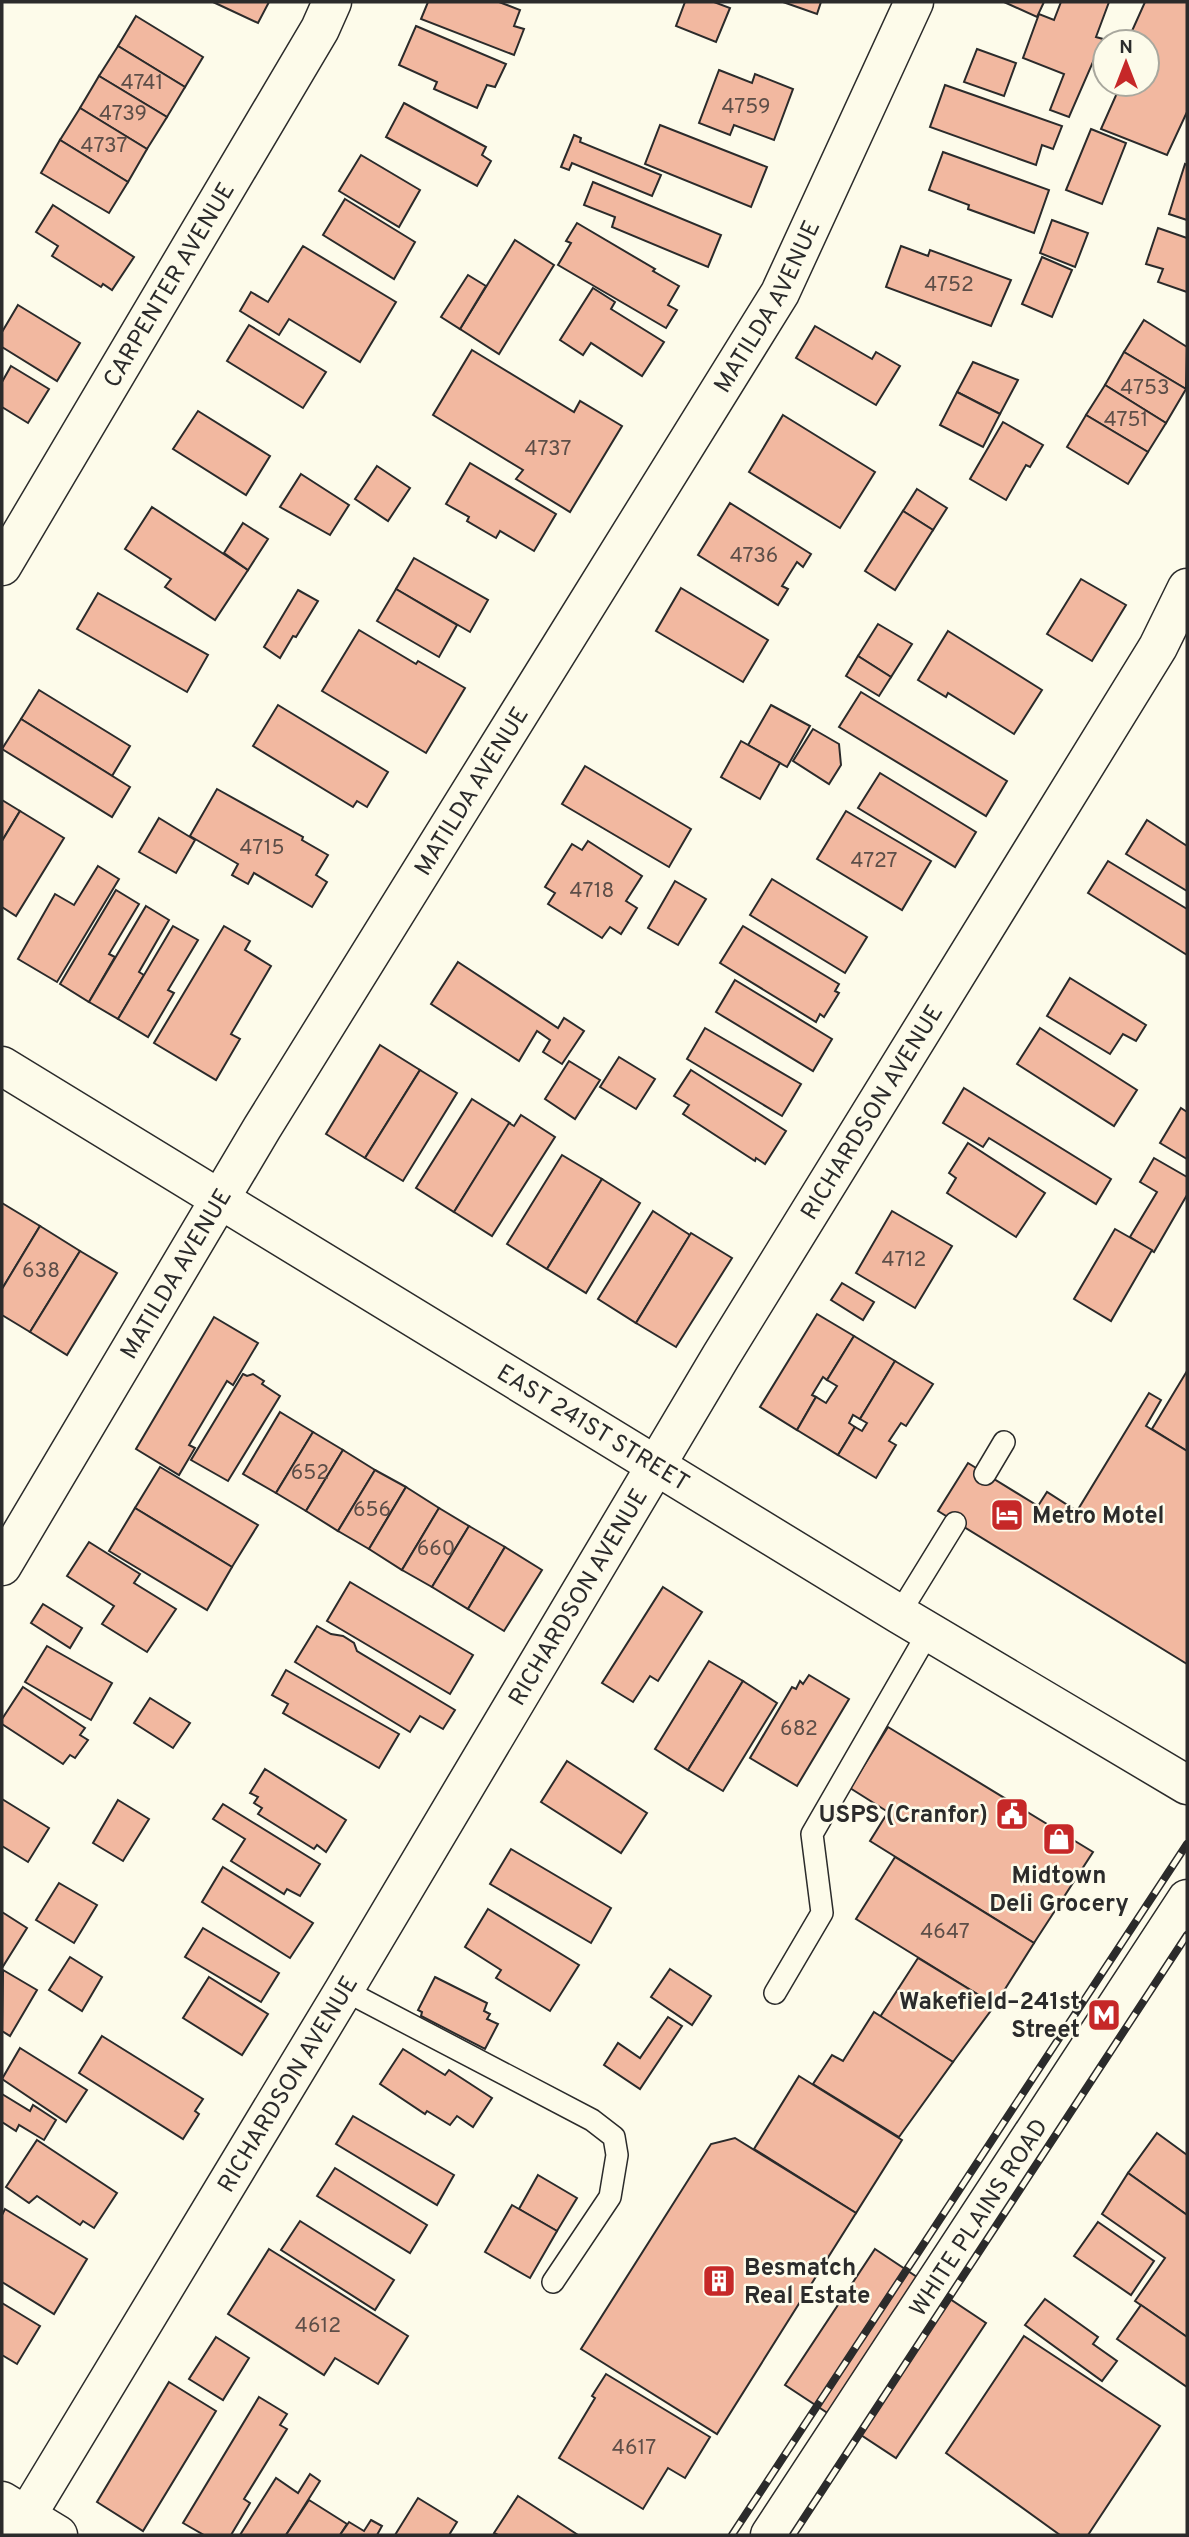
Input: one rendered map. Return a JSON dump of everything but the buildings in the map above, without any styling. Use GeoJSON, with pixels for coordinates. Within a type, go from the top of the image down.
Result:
{"type":"FeatureCollection","features":[{"type":"Feature","properties":{"kind":"street","name":"CARPENTER AVENUE"},"geometry":{"type":"LineString","coordinates":[[2,566],[320,29],[332,2]]}},
{"type":"Feature","properties":{"kind":"street","name":"MATILDA AVENUE"},"geometry":{"type":"LineString","coordinates":[[2,1566],[262,1128],[780,293],[914,2]]}},
{"type":"Feature","properties":{"kind":"street","name":"RICHARDSON AVENUE"},"geometry":{"type":"LineString","coordinates":[[25,2522],[728,1344],[1151,659],[1187,588]]}},
{"type":"Feature","properties":{"kind":"street","name":"EAST 241ST STREET"},"geometry":{"type":"LineString","coordinates":[[2,1066],[914,1622],[1187,1785]]}},
{"type":"Feature","properties":{"kind":"street","name":"WHITE PLAINS ROAD"},"geometry":{"type":"LineString","coordinates":[[770,2535],[1187,1899]]}},
{"type":"Feature","properties":{"kind":"lane"},"geometry":{"type":"LineString","coordinates":[[985,1474],[1004,1442]]}},
{"type":"Feature","properties":{"kind":"lane"},"geometry":{"type":"LineString","coordinates":[[775,1993],[822,1913],[812,1835],[914,1622],[955,1522]]}},
{"type":"Feature","properties":{"kind":"lane"},"geometry":{"type":"LineString","coordinates":[[344,1990],[592,2120],[614,2137],[617,2155],[610,2197],[553,2282]]}},
{"type":"Feature","properties":{"kind":"railway"},"geometry":{"type":"LineString","coordinates":[[732,2535],[1187,1844]]}},
{"type":"Feature","properties":{"kind":"railway"},"geometry":{"type":"LineString","coordinates":[[793,2535],[1187,1935]]}},
{"type":"Feature","properties":{"kind":"place","name":"Metro Motel"},"geometry":{"type":"Point","coordinates":[1007,1515]}},
{"type":"Feature","properties":{"kind":"place","name":"USPS (Cranfor)"},"geometry":{"type":"Point","coordinates":[1012,1814]}},
{"type":"Feature","properties":{"kind":"place","name":"Midtown Deli Grocery"},"geometry":{"type":"Point","coordinates":[1059,1839]}},
{"type":"Feature","properties":{"kind":"place","name":"Wakefield–241st Street"},"geometry":{"type":"Point","coordinates":[1104,2015]}},
{"type":"Feature","properties":{"kind":"place","name":"Besmatch Real Estate"},"geometry":{"type":"Point","coordinates":[719,2281]}}]}
